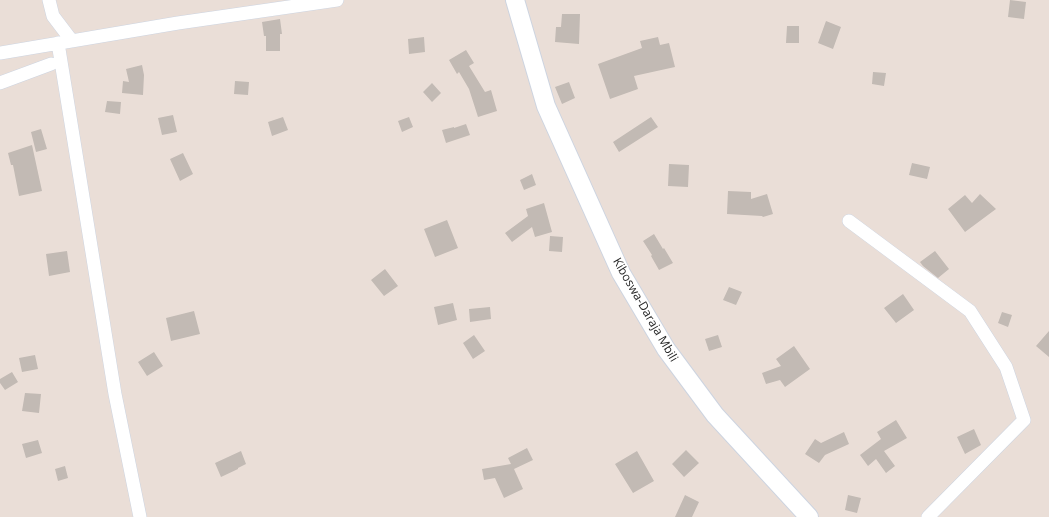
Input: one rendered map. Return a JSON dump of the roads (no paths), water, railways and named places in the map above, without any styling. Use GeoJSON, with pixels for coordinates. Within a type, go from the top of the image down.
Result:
{"type":"FeatureCollection","features":[{"type":"Feature","properties":{"kind":"main road","name":"Kiboswa-Daraja Mbili"},"geometry":{"type":"LineString","coordinates":[[515,0],[546,106],[621,272],[666,350],[715,415],[809,517]]}},
{"type":"Feature","properties":{"kind":"street"},"geometry":{"type":"LineString","coordinates":[[49,0],[53,16],[72,41]]}},
{"type":"Feature","properties":{"kind":"street"},"geometry":{"type":"LineString","coordinates":[[0,53],[178,23],[337,0]]}},
{"type":"Feature","properties":{"kind":"street"},"geometry":{"type":"LineString","coordinates":[[58,43],[115,394],[140,517]]}},
{"type":"Feature","properties":{"kind":"street"},"geometry":{"type":"LineString","coordinates":[[0,83],[51,64]]}},
{"type":"Feature","properties":{"kind":"street"},"geometry":{"type":"LineString","coordinates":[[849,221],[970,311],[1006,367],[1024,420],[928,517]]}}]}
